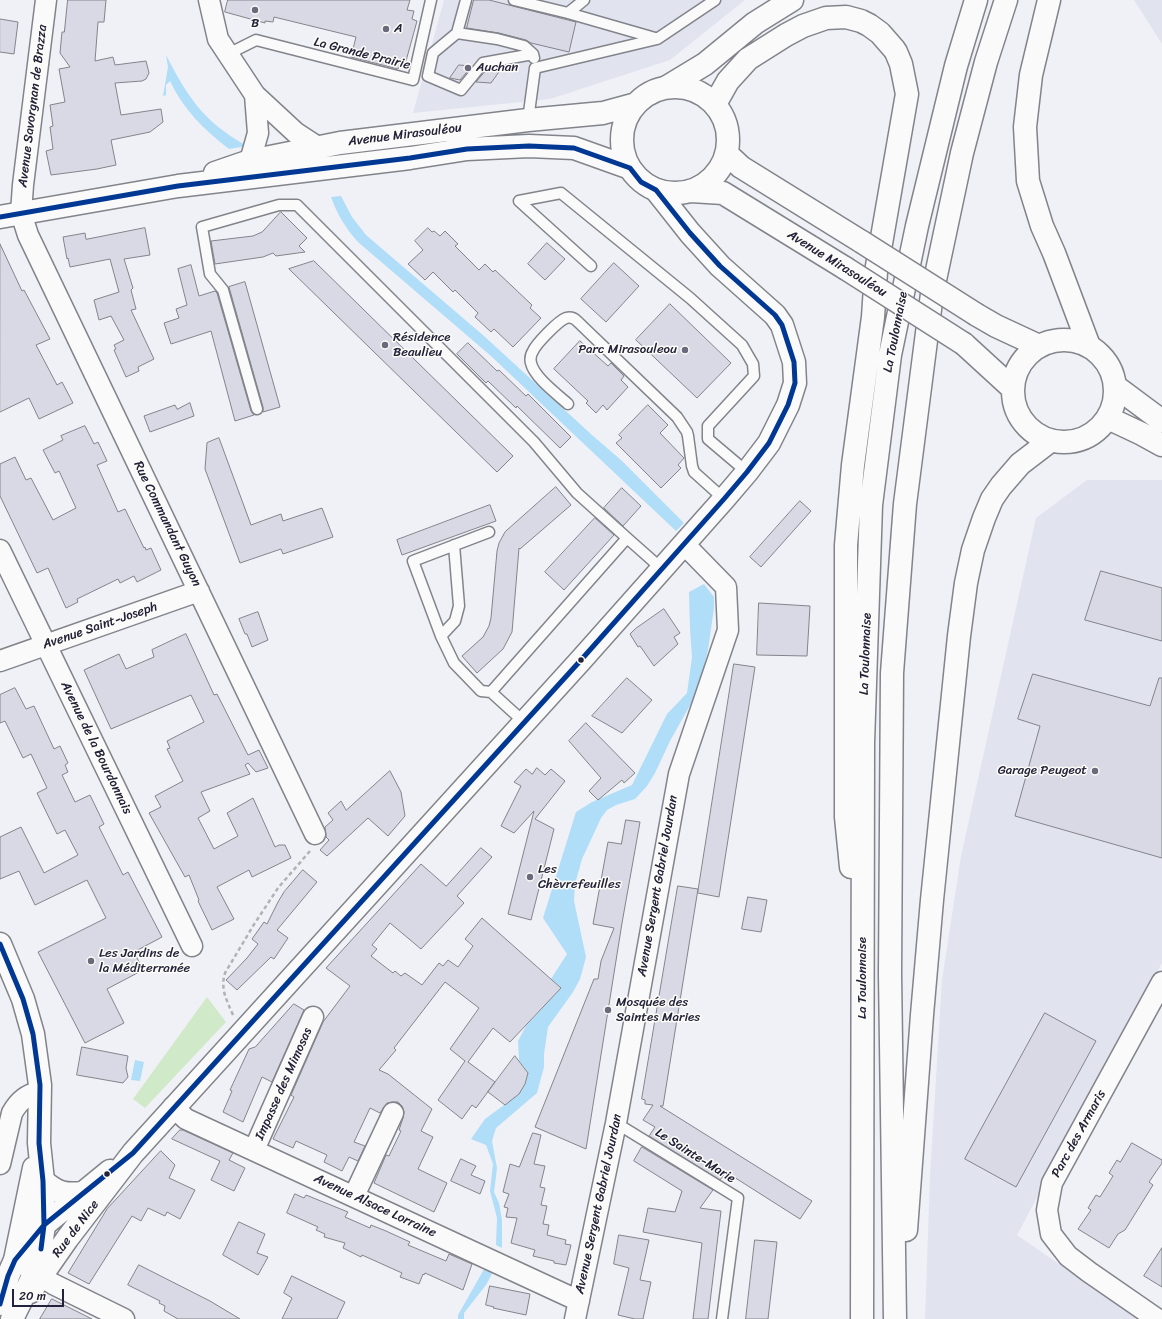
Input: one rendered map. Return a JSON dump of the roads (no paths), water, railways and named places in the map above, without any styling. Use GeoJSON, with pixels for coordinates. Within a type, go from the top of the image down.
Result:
{"type":"FeatureCollection","features":[{"type":"Feature","properties":{"kind":"main road"},"geometry":{"type":"LineString","coordinates":[[667,87],[685,87],[701,93],[715,104],[724,119],[727,131],[727,154],[719,170],[706,183],[691,191],[674,193],[656,190],[641,182],[630,168],[623,152],[622,135],[627,118],[636,104],[650,93],[667,87],[705,64],[755,23],[792,0]]}},
{"type":"Feature","properties":{"kind":"main road","name":"La Toulonnaise"},"geometry":{"type":"LineString","coordinates":[[862,1319],[863,743],[871,505],[890,355],[917,226],[956,66],[976,0]]}},
{"type":"Feature","properties":{"kind":"main road","name":"La Toulonnaise"},"geometry":{"type":"LineString","coordinates":[[895,1319],[890,974],[892,673],[905,504],[932,294],[962,153],[986,62],[1006,0]]}},
{"type":"Feature","properties":{"kind":"main road"},"geometry":{"type":"LineString","coordinates":[[1049,0],[1031,75],[1025,128],[1028,181],[1042,226],[1054,253],[1089,346]]}},
{"type":"Feature","properties":{"kind":"main road"},"geometry":{"type":"LineString","coordinates":[[715,104],[728,81],[748,59],[803,26],[826,18],[846,17],[869,25],[880,33],[896,52],[907,94],[876,272],[873,317],[853,465],[846,545],[846,817],[863,987]]}},
{"type":"Feature","properties":{"kind":"main road","name":"Avenue Mirasouléou"},"geometry":{"type":"LineString","coordinates":[[178,186],[250,161],[340,143],[528,120],[602,113],[636,104]]}},
{"type":"Feature","properties":{"kind":"main road"},"geometry":{"type":"LineString","coordinates":[[407,135],[410,158]]}},
{"type":"Feature","properties":{"kind":"main road","name":"Avenue Mirasouléou"},"geometry":{"type":"LineString","coordinates":[[0,217],[178,186],[410,158],[468,149],[529,146],[574,148],[630,168]]}},
{"type":"Feature","properties":{"kind":"main road"},"geometry":{"type":"LineString","coordinates":[[727,154],[742,167],[977,315],[996,326],[1039,346]]}},
{"type":"Feature","properties":{"kind":"main road","name":"Rue de Nice"},"geometry":{"type":"LineString","coordinates":[[38,1274],[133,1153],[173,1107],[662,570],[747,472],[769,443],[788,405],[795,383],[794,362],[782,325],[775,315],[720,266],[690,233],[656,190]]}},
{"type":"Feature","properties":{"kind":"main road","name":"Avenue Mirasouléou"},"geometry":{"type":"LineString","coordinates":[[691,191],[724,193],[964,344],[1012,388]]}},
{"type":"Feature","properties":{"kind":"main road"},"geometry":{"type":"LineString","coordinates":[[1055,340],[1072,340],[1089,346],[1102,356],[1111,370],[1115,386],[1114,403],[1108,418],[1097,431],[1083,439],[1066,443],[1050,441],[1034,433],[1022,421],[1014,406],[1012,388],[1016,372],[1025,357],[1039,346],[1055,340]]}},
{"type":"Feature","properties":{"kind":"main road"},"geometry":{"type":"LineString","coordinates":[[1115,386],[1162,421]]}},
{"type":"Feature","properties":{"kind":"main road"},"geometry":{"type":"LineString","coordinates":[[1108,418],[1142,434],[1162,446]]}},
{"type":"Feature","properties":{"kind":"main road"},"geometry":{"type":"LineString","coordinates":[[902,1319],[907,1222],[932,900],[959,636],[966,583],[973,550],[992,499],[1020,464],[1050,441]]}},
{"type":"Feature","properties":{"kind":"main road"},"geometry":{"type":"LineString","coordinates":[[0,944],[23,999],[34,1034],[40,1091],[39,1143],[43,1181],[44,1224],[38,1274],[9,1312]]}},
{"type":"Feature","properties":{"kind":"main road"},"geometry":{"type":"LineString","coordinates":[[9,1312],[8,1276],[15,1260],[17,1244],[39,1143]]}},
{"type":"Feature","properties":{"kind":"main road"},"geometry":{"type":"LineString","coordinates":[[82,1193],[133,1153]]}},
{"type":"Feature","properties":{"kind":"main road","name":"Rue de Nice"},"geometry":{"type":"LineString","coordinates":[[43,1181],[58,1191],[67,1194],[82,1193]]}},
{"type":"Feature","properties":{"kind":"main road","name":"Rue de Nice"},"geometry":{"type":"LineString","coordinates":[[15,1260],[44,1224],[82,1193]]}},
{"type":"Feature","properties":{"kind":"street","name":"Avenue Savorgnan de Brazza"},"geometry":{"type":"LineString","coordinates":[[21,213],[22,185],[46,0]]}},
{"type":"Feature","properties":{"kind":"street"},"geometry":{"type":"LineString","coordinates":[[209,0],[218,39],[255,95],[286,126],[319,148]]}},
{"type":"Feature","properties":{"kind":"street"},"geometry":{"type":"LineString","coordinates":[[250,161],[258,133],[255,95]]}},
{"type":"Feature","properties":{"kind":"street"},"geometry":{"type":"LineString","coordinates":[[274,175],[289,160],[292,152],[290,136],[286,126]]}},
{"type":"Feature","properties":{"kind":"street","name":"Rue Commandant Guyon"},"geometry":{"type":"LineString","coordinates":[[21,213],[28,235],[315,834]]}},
{"type":"Feature","properties":{"kind":"street","name":"Avenue Sergent Gabriel Jourdan"},"geometry":{"type":"LineString","coordinates":[[577,1310],[616,1123],[679,774],[728,630],[726,586],[684,544]]}},
{"type":"Feature","properties":{"kind":"street","name":"Avenue de la Bourdonnais"},"geometry":{"type":"LineString","coordinates":[[0,550],[192,946]]}},
{"type":"Feature","properties":{"kind":"street","name":"Avenue Saint-Joseph"},"geometry":{"type":"LineString","coordinates":[[0,661],[199,591]]}},
{"type":"Feature","properties":{"kind":"street","name":"Parc des Armaris"},"geometry":{"type":"LineString","coordinates":[[1157,1319],[1068,1256],[1051,1234],[1047,1210],[1052,1183],[1162,982]]}},
{"type":"Feature","properties":{"kind":"street","name":"Impasse des Mimosas"},"geometry":{"type":"LineString","coordinates":[[254,1150],[313,1017]]}},
{"type":"Feature","properties":{"kind":"street"},"geometry":{"type":"LineString","coordinates":[[0,1164],[12,1113],[16,1105],[20,1100],[40,1091]]}},
{"type":"Feature","properties":{"kind":"street","name":"Avenue Alsace Lorraine"},"geometry":{"type":"LineString","coordinates":[[173,1107],[186,1119],[354,1196],[577,1310]]}},
{"type":"Feature","properties":{"kind":"street"},"geometry":{"type":"LineString","coordinates":[[354,1196],[393,1113]]}},
{"type":"Feature","properties":{"kind":"street"},"geometry":{"type":"LineString","coordinates":[[15,1260],[53,1284],[124,1319]]}},
{"type":"Feature","properties":{"kind":"lane","name":"La Grande Prairie"},"geometry":{"type":"LineString","coordinates":[[228,54],[256,40],[413,80],[431,0]]}},
{"type":"Feature","properties":{"kind":"lane"},"geometry":{"type":"LineString","coordinates":[[466,0],[457,33],[433,53],[428,76],[461,90],[483,63],[533,54]]}},
{"type":"Feature","properties":{"kind":"lane"},"geometry":{"type":"LineString","coordinates":[[514,0],[568,13],[657,39]]}},
{"type":"Feature","properties":{"kind":"lane"},"geometry":{"type":"LineString","coordinates":[[568,13],[584,0]]}},
{"type":"Feature","properties":{"kind":"lane"},"geometry":{"type":"LineString","coordinates":[[535,68],[657,39],[715,0]]}},
{"type":"Feature","properties":{"kind":"lane"},"geometry":{"type":"LineString","coordinates":[[457,33],[497,39],[524,46],[533,54],[535,68],[528,120]]}},
{"type":"Feature","properties":{"kind":"lane"},"geometry":{"type":"LineString","coordinates":[[592,266],[519,201],[561,193],[690,298],[742,345],[753,364],[754,376],[708,426],[708,438],[747,472]]}},
{"type":"Feature","properties":{"kind":"lane"},"geometry":{"type":"LineString","coordinates":[[256,409],[224,290],[210,274],[202,227],[279,205],[297,205],[534,442],[577,493],[662,570]]}},
{"type":"Feature","properties":{"kind":"lane"},"geometry":{"type":"LineString","coordinates":[[568,404],[538,376],[531,363],[530,356],[533,350],[556,325],[567,318],[573,318],[677,418],[685,428],[688,436],[694,472],[721,502]]}},
{"type":"Feature","properties":{"kind":"lane"},"geometry":{"type":"LineString","coordinates":[[489,532],[413,561],[441,636],[454,663],[481,691],[491,692],[524,722]]}},
{"type":"Feature","properties":{"kind":"lane"},"geometry":{"type":"LineString","coordinates":[[491,692],[627,538]]}},
{"type":"Feature","properties":{"kind":"lane"},"geometry":{"type":"LineString","coordinates":[[441,636],[455,621],[459,606],[454,545]]}},
{"type":"Feature","properties":{"kind":"lane","name":"Le Sainte-Marie"},"geometry":{"type":"LineString","coordinates":[[616,1123],[738,1198],[722,1319]]}},
{"type":"Feature","properties":{"kind":"water"},"geometry":{"type":"Polygon","coordinates":[[[166,55],[182,84],[199,108],[219,128],[247,146],[229,149],[220,142],[203,127],[188,110],[181,101],[170,81],[166,85],[166,95],[163,96],[168,67],[166,55]]]}},
{"type":"Feature","properties":{"kind":"water"},"geometry":{"type":"Polygon","coordinates":[[[341,196],[352,217],[366,235],[484,336],[622,461],[684,523],[676,531],[491,356],[358,242],[342,221],[331,197],[341,196]]]}},
{"type":"Feature","properties":{"kind":"water"},"geometry":{"type":"Polygon","coordinates":[[[704,584],[714,597],[714,608],[708,650],[698,691],[647,786],[635,799],[616,805],[607,810],[601,818],[582,859],[575,884],[574,901],[586,957],[580,979],[573,992],[548,1027],[544,1054],[544,1067],[537,1093],[496,1128],[492,1141],[497,1168],[494,1192],[499,1203],[502,1220],[502,1248],[496,1245],[497,1218],[490,1191],[493,1164],[486,1145],[471,1139],[485,1119],[519,1094],[525,1084],[528,1073],[519,1060],[518,1041],[526,1026],[561,988],[551,979],[567,954],[543,918],[576,812],[592,802],[632,785],[667,714],[687,693],[692,657],[689,592],[704,584]]]}},
{"type":"Feature","properties":{"kind":"water"},"geometry":{"type":"Polygon","coordinates":[[[135,1060],[144,1062],[140,1081],[131,1080],[135,1060]]]}},
{"type":"Feature","properties":{"kind":"water"},"geometry":{"type":"Polygon","coordinates":[[[487,1264],[495,1268],[486,1285],[464,1313],[464,1319],[458,1319],[458,1315],[487,1264]]]}},
{"type":"Feature","properties":{"kind":"place","name":"B"},"geometry":{"type":"Point","coordinates":[255,10]}},
{"type":"Feature","properties":{"kind":"place","name":"A"},"geometry":{"type":"Point","coordinates":[386,29]}},
{"type":"Feature","properties":{"kind":"place","name":"Auchan"},"geometry":{"type":"Point","coordinates":[468,68]}},
{"type":"Feature","properties":{"kind":"place","name":"Résidence Beaulieu"},"geometry":{"type":"Point","coordinates":[385,345]}},
{"type":"Feature","properties":{"kind":"place","name":"Parc Mirasouleou"},"geometry":{"type":"Point","coordinates":[685,350]}},
{"type":"Feature","properties":{"kind":"place","name":"Garage Peugeot"},"geometry":{"type":"Point","coordinates":[1095,771]}},
{"type":"Feature","properties":{"kind":"place","name":"Les Chèvrefeuilles"},"geometry":{"type":"Point","coordinates":[530,877]}},
{"type":"Feature","properties":{"kind":"place","name":"Les Jardins de la Méditerranée"},"geometry":{"type":"Point","coordinates":[91,961]}},
{"type":"Feature","properties":{"kind":"place","name":"Mosquée des Saintes Maries"},"geometry":{"type":"Point","coordinates":[608,1010]}}]}
